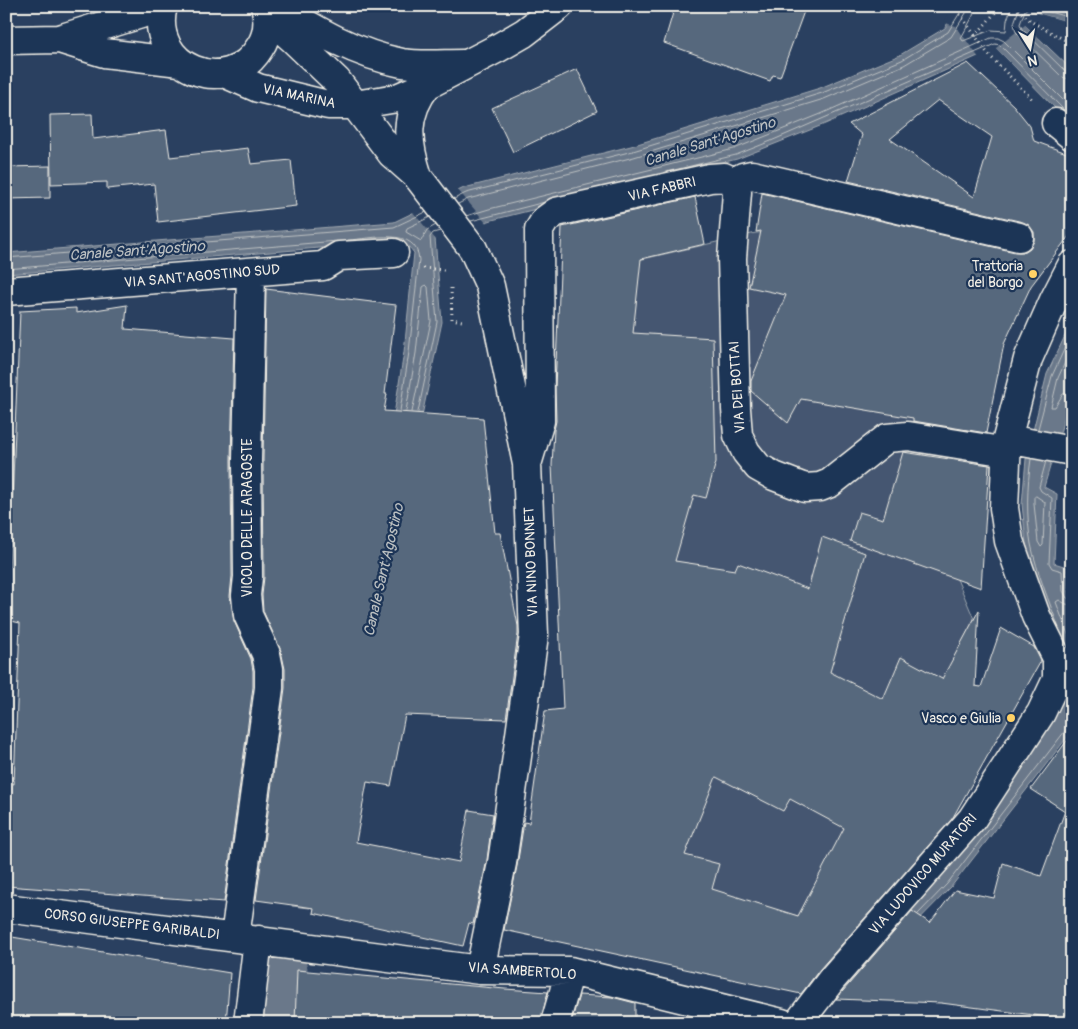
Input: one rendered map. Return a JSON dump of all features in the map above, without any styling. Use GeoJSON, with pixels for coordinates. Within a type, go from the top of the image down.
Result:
{"type":"FeatureCollection","features":[{"type":"Feature","properties":{"kind":"street"},"geometry":{"type":"LineString","coordinates":[[6,40],[59,39],[141,14],[154,6]]}},
{"type":"Feature","properties":{"kind":"street"},"geometry":{"type":"LineString","coordinates":[[163,6],[161,22],[164,40],[168,48],[180,62],[192,70],[201,73],[218,74],[243,66],[257,53],[263,42],[269,10],[309,26],[350,47],[375,56],[403,63],[465,64]]}},
{"type":"Feature","properties":{"kind":"street","name":"VIA MARINA"},"geometry":{"type":"LineString","coordinates":[[224,73],[258,88],[328,105],[355,105],[397,98],[427,85],[524,33],[559,6]]}},
{"type":"Feature","properties":{"kind":"street","name":"VIA NINO BONNET"},"geometry":{"type":"LineString","coordinates":[[269,10],[294,40],[337,81],[392,154],[418,177],[473,249],[490,286],[527,464],[534,635],[502,863],[480,970]]}},
{"type":"Feature","properties":{"kind":"street"},"geometry":{"type":"LineString","coordinates":[[59,39],[104,53],[180,62]]}},
{"type":"Feature","properties":{"kind":"street","name":"VIA NINO BONNET"},"geometry":{"type":"LineString","coordinates":[[418,177],[409,145],[408,130],[418,97],[427,85]]}},
{"type":"Feature","properties":{"kind":"street","name":"VIA FABBRI"},"geometry":{"type":"LineString","coordinates":[[527,464],[540,421],[539,230],[544,220],[556,212],[710,178],[724,176],[734,182],[752,175],[1019,237]]}},
{"type":"Feature","properties":{"kind":"street","name":"VIA DEI BOTTAI"},"geometry":{"type":"LineString","coordinates":[[734,182],[737,192],[732,258],[738,435],[746,452],[758,467],[774,476],[805,488],[820,487],[830,483],[887,438],[908,436],[1007,446],[1072,450]]}},
{"type":"Feature","properties":{"kind":"street","name":"VIA SANT'AGOSTINO SUD"},"geometry":{"type":"LineString","coordinates":[[6,291],[323,266],[339,256],[394,253]]}},
{"type":"Feature","properties":{"kind":"street","name":"VIA LUDOVICO MURATORI"},"geometry":{"type":"LineString","coordinates":[[798,1023],[832,979],[972,819],[1041,713],[1057,679],[1057,658],[1036,616],[1009,541],[1004,508],[1007,446],[1028,359],[1072,265]]}},
{"type":"Feature","properties":{"kind":"street","name":"VICOLO DELLE ARAGOSTE"},"geometry":{"type":"LineString","coordinates":[[248,1023],[246,939],[269,688],[269,669],[266,654],[248,615],[246,595],[248,577],[247,460],[251,272]]}},
{"type":"Feature","properties":{"kind":"street","name":"CORSO GIUSEPPE GARIBALDI"},"geometry":{"type":"LineString","coordinates":[[6,908],[246,939]]}},
{"type":"Feature","properties":{"kind":"street","name":"VIA SAMBERTOLO"},"geometry":{"type":"LineString","coordinates":[[246,939],[480,970],[570,971],[782,1023]]}},
{"type":"Feature","properties":{"kind":"street"},"geometry":{"type":"LineString","coordinates":[[555,1023],[570,971]]}},
{"type":"Feature","properties":{"kind":"path"},"geometry":{"type":"LineString","coordinates":[[928,6],[939,8]]}},
{"type":"Feature","properties":{"kind":"path"},"geometry":{"type":"LineString","coordinates":[[975,36],[1002,6]]}},
{"type":"Feature","properties":{"kind":"path"},"geometry":{"type":"LineString","coordinates":[[1014,6],[1032,22],[1072,44]]}},
{"type":"Feature","properties":{"kind":"path"},"geometry":{"type":"LineString","coordinates":[[960,14],[988,54],[1064,130]]}},
{"type":"Feature","properties":{"kind":"path"},"geometry":{"type":"LineString","coordinates":[[441,270],[448,271]]}},
{"type":"Feature","properties":{"kind":"path"},"geometry":{"type":"LineString","coordinates":[[451,280],[452,319]]}},
{"type":"Feature","properties":{"kind":"shaded area"},"geometry":{"type":"Polygon","coordinates":[[[809,230],[951,260],[922,467],[957,579],[974,619],[886,789],[798,916],[596,860],[621,264],[756,233],[809,230]]]}},
{"type":"Feature","properties":{"kind":"water"},"geometry":{"type":"Polygon","coordinates":[[[957,6],[1072,6],[1072,23],[1030,11],[1025,25],[1072,70],[1072,122],[1065,118],[996,48],[825,124],[737,159],[492,220],[435,238],[442,322],[374,640],[310,908],[292,906],[321,792],[389,446],[404,352],[414,253],[404,244],[391,242],[6,274],[6,253],[394,222],[464,188],[631,146],[820,88],[900,55],[945,28],[957,6]]]}},
{"type":"Feature","properties":{"kind":"water"},"geometry":{"type":"Polygon","coordinates":[[[1072,321],[1072,399],[1067,409],[1044,487],[1057,494],[1054,563],[1067,567],[1068,590],[1072,597],[1072,731],[951,887],[842,998],[828,993],[1055,709],[1037,582],[1026,544],[1022,504],[1026,459],[1047,374],[1072,321]]]}},
{"type":"Feature","properties":{"kind":"water"},"geometry":{"type":"Polygon","coordinates":[[[271,970],[293,973],[288,1023],[265,1023],[271,970]]]}},
{"type":"Feature","properties":{"kind":"pier"},"geometry":{"type":"Polygon","coordinates":[[[954,6],[962,8],[963,6],[1031,6],[1030,11],[1072,23],[1072,26],[1032,14],[1028,24],[1072,67],[1025,25],[996,48],[1060,117],[995,51],[979,58],[956,26],[945,23],[954,6]]]}},
{"type":"Feature","properties":{"kind":"pier"},"geometry":{"type":"Polygon","coordinates":[[[457,189],[487,224],[437,239],[437,241],[412,211],[457,189]]]}},
{"type":"Feature","properties":{"kind":"building"},"geometry":{"type":"Polygon","coordinates":[[[675,6],[806,6],[780,77],[773,75],[770,81],[664,43],[675,6]]]}},
{"type":"Feature","properties":{"kind":"building"},"geometry":{"type":"Polygon","coordinates":[[[968,63],[1014,106],[1030,126],[1034,141],[1072,155],[1072,232],[1031,286],[1004,344],[986,433],[913,421],[913,418],[801,399],[788,423],[751,391],[751,381],[786,295],[749,287],[761,231],[756,232],[762,193],[1015,252],[1024,252],[1030,248],[1034,241],[1034,232],[1029,225],[1023,222],[848,181],[862,135],[849,124],[968,63]],[[938,100],[890,139],[974,197],[992,137],[938,100]]]}},
{"type":"Feature","properties":{"kind":"building"},"geometry":{"type":"Polygon","coordinates":[[[577,69],[597,111],[513,152],[492,108],[577,69]]]}},
{"type":"Feature","properties":{"kind":"building"},"geometry":{"type":"Polygon","coordinates":[[[92,114],[93,139],[166,130],[170,157],[248,148],[251,164],[291,160],[296,206],[158,222],[154,184],[107,189],[107,182],[51,184],[50,115],[92,114]]]}},
{"type":"Feature","properties":{"kind":"building"},"geometry":{"type":"Polygon","coordinates":[[[50,166],[50,198],[6,199],[6,167],[50,166]]]}},
{"type":"Feature","properties":{"kind":"building"},"geometry":{"type":"Polygon","coordinates":[[[695,197],[705,244],[641,259],[633,333],[713,338],[716,462],[706,498],[694,495],[675,561],[735,570],[738,563],[808,589],[822,537],[865,553],[830,672],[883,699],[901,657],[942,679],[979,610],[975,686],[981,687],[1001,628],[1034,647],[1041,661],[952,819],[820,969],[801,994],[504,930],[524,822],[529,823],[545,711],[563,709],[552,465],[556,421],[555,387],[562,227],[695,197]],[[716,777],[685,855],[719,864],[712,889],[798,916],[844,828],[790,799],[783,811],[716,777]]]}},
{"type":"Feature","properties":{"kind":"building"},"geometry":{"type":"Polygon","coordinates":[[[266,289],[396,305],[384,411],[483,418],[495,533],[500,533],[518,626],[506,719],[405,715],[391,786],[367,782],[356,842],[459,862],[469,810],[493,814],[487,860],[473,924],[469,923],[463,946],[313,913],[314,908],[256,900],[285,688],[285,669],[281,651],[263,611],[262,595],[264,577],[263,460],[266,289]]]}},
{"type":"Feature","properties":{"kind":"building"},"geometry":{"type":"Polygon","coordinates":[[[127,305],[125,329],[234,338],[231,460],[232,576],[230,596],[234,621],[251,659],[253,687],[224,902],[6,886],[6,782],[14,784],[20,623],[7,620],[20,311],[76,308],[76,313],[127,305]]]}},
{"type":"Feature","properties":{"kind":"building"},"geometry":{"type":"Polygon","coordinates":[[[903,452],[989,465],[981,588],[850,541],[859,512],[883,519],[903,452]]]}},
{"type":"Feature","properties":{"kind":"building"},"geometry":{"type":"Polygon","coordinates":[[[1072,734],[1072,1020],[941,1003],[836,999],[912,911],[930,923],[955,890],[994,898],[1003,863],[1041,876],[1065,811],[1031,789],[1072,734]]]}},
{"type":"Feature","properties":{"kind":"building"},"geometry":{"type":"Polygon","coordinates":[[[6,936],[230,973],[226,1023],[6,1023],[6,936]]]}},
{"type":"Feature","properties":{"kind":"building"},"geometry":{"type":"Polygon","coordinates":[[[297,970],[548,992],[540,1023],[295,1023],[297,970]]]}},
{"type":"Feature","properties":{"kind":"building"},"geometry":{"type":"Polygon","coordinates":[[[579,995],[612,997],[635,1003],[635,1023],[571,1023],[579,995]]]}},
{"type":"Feature","properties":{"kind":"waterway","name":"Canale Sant'Agostino"},"geometry":{"type":"LineString","coordinates":[[278,1023],[281,994],[287,970]]}},
{"type":"Feature","properties":{"kind":"place","name":"Trattoria del Borgo"},"geometry":{"type":"Point","coordinates":[1033,274]}},
{"type":"Feature","properties":{"kind":"place","name":"Vasco e Giulia"},"geometry":{"type":"Point","coordinates":[1011,718]}}]}
